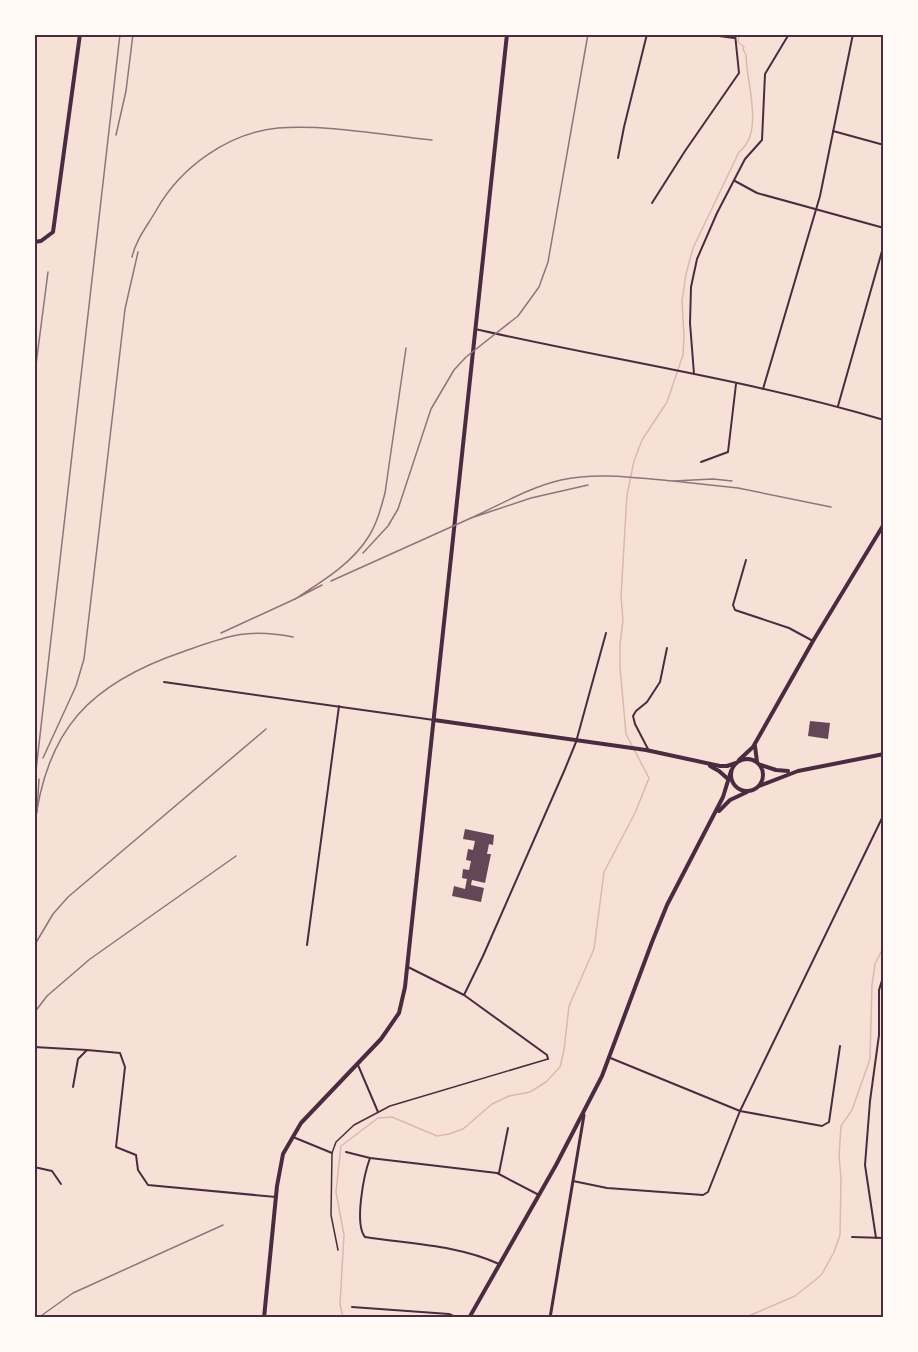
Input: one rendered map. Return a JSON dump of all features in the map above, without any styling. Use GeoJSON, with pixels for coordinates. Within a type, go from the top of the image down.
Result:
{"type":"FeatureCollection","features":[{"type":"Feature","properties":{"kind":"main road"},"geometry":{"type":"LineString","coordinates":[[34,242],[41,241],[53,232],[80,34]]}},
{"type":"Feature","properties":{"kind":"main road"},"geometry":{"type":"LineString","coordinates":[[264,1317],[276,1197],[284,1154],[301,1123],[381,1039],[399,1013],[405,987],[507,34]]}},
{"type":"Feature","properties":{"kind":"main road"},"geometry":{"type":"LineString","coordinates":[[469,1317],[584,1115],[602,1076],[667,905],[723,797],[731,771],[749,752],[884,524]]}},
{"type":"Feature","properties":{"kind":"main road"},"geometry":{"type":"LineString","coordinates":[[434,720],[647,751],[727,766],[749,758],[776,770],[798,771]]}},
{"type":"Feature","properties":{"kind":"main road"},"geometry":{"type":"LineString","coordinates":[[757,739],[754,750],[763,772],[759,786]]}},
{"type":"Feature","properties":{"kind":"main road"},"geometry":{"type":"LineString","coordinates":[[711,822],[730,800],[759,786],[798,771],[884,754]]}},
{"type":"Feature","properties":{"kind":"main road"},"geometry":{"type":"LineString","coordinates":[[704,763],[719,771],[738,789],[750,791]]}},
{"type":"Feature","properties":{"kind":"main road"},"geometry":{"type":"LineString","coordinates":[[731,771],[731,780],[734,785]]}},
{"type":"Feature","properties":{"kind":"street"},"geometry":{"type":"LineString","coordinates":[[618,158],[647,34]]}},
{"type":"Feature","properties":{"kind":"street"},"geometry":{"type":"LineString","coordinates":[[652,203],[739,73],[735,36],[704,34]]}},
{"type":"Feature","properties":{"kind":"street"},"geometry":{"type":"LineString","coordinates":[[694,374],[690,314],[691,287],[697,259],[745,159],[762,140],[765,74],[789,34]]}},
{"type":"Feature","properties":{"kind":"street"},"geometry":{"type":"LineString","coordinates":[[762,389],[816,209],[853,34]]}},
{"type":"Feature","properties":{"kind":"street"},"geometry":{"type":"LineString","coordinates":[[832,131],[884,145]]}},
{"type":"Feature","properties":{"kind":"street"},"geometry":{"type":"LineString","coordinates":[[734,180],[757,193],[884,228]]}},
{"type":"Feature","properties":{"kind":"street"},"geometry":{"type":"LineString","coordinates":[[838,406],[884,244]]}},
{"type":"Feature","properties":{"kind":"street"},"geometry":{"type":"LineString","coordinates":[[475,329],[762,389],[838,406],[884,420]]}},
{"type":"Feature","properties":{"kind":"street"},"geometry":{"type":"LineString","coordinates":[[701,462],[728,452],[736,384]]}},
{"type":"Feature","properties":{"kind":"street"},"geometry":{"type":"LineString","coordinates":[[878,533],[884,537]]}},
{"type":"Feature","properties":{"kind":"street"},"geometry":{"type":"LineString","coordinates":[[746,560],[733,605],[735,610],[789,628],[813,641]]}},
{"type":"Feature","properties":{"kind":"street"},"geometry":{"type":"LineString","coordinates":[[464,995],[576,742],[606,633]]}},
{"type":"Feature","properties":{"kind":"street"},"geometry":{"type":"LineString","coordinates":[[647,751],[634,724],[633,716],[647,702],[660,682],[667,648]]}},
{"type":"Feature","properties":{"kind":"street"},"geometry":{"type":"LineString","coordinates":[[164,682],[434,720]]}},
{"type":"Feature","properties":{"kind":"street"},"geometry":{"type":"LineString","coordinates":[[307,945],[339,706]]}},
{"type":"Feature","properties":{"kind":"street"},"geometry":{"type":"LineString","coordinates":[[573,1181],[607,1188],[703,1195],[708,1192],[740,1110],[884,814]]}},
{"type":"Feature","properties":{"kind":"street"},"geometry":{"type":"LineString","coordinates":[[408,967],[464,995],[547,1055],[548,1059]]}},
{"type":"Feature","properties":{"kind":"street"},"geometry":{"type":"LineString","coordinates":[[876,1238],[866,1165],[870,1101],[879,1035],[879,990],[884,974]]}},
{"type":"Feature","properties":{"kind":"street"},"geometry":{"type":"LineString","coordinates":[[608,1057],[740,1110],[826,1125],[829,1122],[833,1101],[840,1046]]}},
{"type":"Feature","properties":{"kind":"street"},"geometry":{"type":"LineString","coordinates":[[34,1047],[120,1053],[125,1067],[116,1147],[136,1155],[138,1170],[148,1185],[276,1197]]}},
{"type":"Feature","properties":{"kind":"street"},"geometry":{"type":"LineString","coordinates":[[73,1087],[78,1059],[87,1050]]}},
{"type":"Feature","properties":{"kind":"street"},"geometry":{"type":"LineString","coordinates":[[357,1063],[378,1112]]}},
{"type":"Feature","properties":{"kind":"street"},"geometry":{"type":"LineString","coordinates":[[550,1317],[584,1115]]}},
{"type":"Feature","properties":{"kind":"street"},"geometry":{"type":"LineString","coordinates":[[499,1173],[508,1128]]}},
{"type":"Feature","properties":{"kind":"street"},"geometry":{"type":"LineString","coordinates":[[293,1137],[332,1153]]}},
{"type":"Feature","properties":{"kind":"street"},"geometry":{"type":"LineString","coordinates":[[346,1152],[370,1158],[499,1173],[539,1195]]}},
{"type":"Feature","properties":{"kind":"street"},"geometry":{"type":"LineString","coordinates":[[370,1158],[363,1175],[361,1217],[362,1234],[365,1237],[410,1242],[481,1255],[500,1264]]}},
{"type":"Feature","properties":{"kind":"street"},"geometry":{"type":"LineString","coordinates":[[34,1167],[52,1171],[61,1184]]}},
{"type":"Feature","properties":{"kind":"street"},"geometry":{"type":"LineString","coordinates":[[852,1237],[884,1238]]}},
{"type":"Feature","properties":{"kind":"street"},"geometry":{"type":"LineString","coordinates":[[352,1307],[448,1314],[458,1317]]}},
{"type":"Feature","properties":{"kind":"lane"},"geometry":{"type":"LineString","coordinates":[[338,1250],[331,1215],[332,1153],[336,1142],[354,1125],[390,1106],[548,1059]]}},
{"type":"Feature","properties":{"kind":"building"},"geometry":{"type":"Polygon","coordinates":[[[810,721],[830,723],[828,739],[808,736],[810,721]]]}},
{"type":"Feature","properties":{"kind":"building"},"geometry":{"type":"Polygon","coordinates":[[[465,829],[494,835],[493,845],[489,844],[487,854],[491,854],[485,883],[472,880],[471,885],[484,888],[481,902],[452,896],[454,886],[465,889],[467,879],[462,878],[463,869],[469,870],[471,861],[466,860],[468,849],[473,850],[475,841],[463,839],[465,829]]]}},
{"type":"Feature","properties":{"kind":"waterway"},"geometry":{"type":"LineString","coordinates":[[343,1318],[340,1304],[344,1235],[336,1192],[341,1146],[378,1118],[392,1117],[437,1136],[463,1129],[492,1104],[509,1096],[530,1092],[546,1082],[560,1067],[569,1006],[594,949],[604,872],[635,813],[649,778],[626,734],[620,667],[623,620],[621,596],[627,495],[634,461],[642,440],[667,402],[683,355],[682,301],[693,248],[751,132],[753,120],[751,92],[746,55],[744,47],[738,42],[739,34]]}},
{"type":"Feature","properties":{"kind":"waterway"},"geometry":{"type":"LineString","coordinates":[[744,1318],[795,1296],[822,1274],[834,1252],[840,1235],[841,1126],[852,1110],[870,1059],[872,985],[875,964],[884,946]]}},
{"type":"Feature","properties":{"kind":"railway"},"geometry":{"type":"LineString","coordinates":[[34,788],[120,34]]}},
{"type":"Feature","properties":{"kind":"railway"},"geometry":{"type":"LineString","coordinates":[[116,135],[126,91],[133,34]]}},
{"type":"Feature","properties":{"kind":"railway"},"geometry":{"type":"LineString","coordinates":[[363,553],[388,526],[398,509],[431,409],[454,370],[466,357],[518,316],[539,287],[548,262],[588,34]]}},
{"type":"Feature","properties":{"kind":"railway"},"geometry":{"type":"LineString","coordinates":[[132,257],[143,232],[179,179],[208,155],[241,137],[259,131],[296,127],[432,140]]}},
{"type":"Feature","properties":{"kind":"railway"},"geometry":{"type":"LineString","coordinates":[[43,758],[76,686],[84,659],[125,309],[138,252]]}},
{"type":"Feature","properties":{"kind":"railway"},"geometry":{"type":"LineString","coordinates":[[34,380],[48,272]]}},
{"type":"Feature","properties":{"kind":"railway"},"geometry":{"type":"LineString","coordinates":[[322,585],[295,599],[345,564],[362,546],[374,526],[385,493],[406,348]]}},
{"type":"Feature","properties":{"kind":"railway"},"geometry":{"type":"LineString","coordinates":[[588,485],[531,498],[471,518],[527,492],[561,480],[603,476],[673,481]]}},
{"type":"Feature","properties":{"kind":"railway"},"geometry":{"type":"LineString","coordinates":[[732,481],[713,479],[673,481],[738,488],[831,507]]}},
{"type":"Feature","properties":{"kind":"railway"},"geometry":{"type":"LineString","coordinates":[[331,581],[471,518]]}},
{"type":"Feature","properties":{"kind":"railway"},"geometry":{"type":"LineString","coordinates":[[221,633],[295,599]]}},
{"type":"Feature","properties":{"kind":"railway"},"geometry":{"type":"LineString","coordinates":[[34,831],[40,795],[49,764],[62,738],[78,715],[98,695],[123,678],[152,664],[214,641],[238,635],[263,633],[293,637]]}},
{"type":"Feature","properties":{"kind":"railway"},"geometry":{"type":"LineString","coordinates":[[34,946],[53,914],[68,897],[266,729]]}},
{"type":"Feature","properties":{"kind":"railway"},"geometry":{"type":"LineString","coordinates":[[37,812],[39,779]]}},
{"type":"Feature","properties":{"kind":"railway"},"geometry":{"type":"LineString","coordinates":[[34,1013],[47,996],[90,959],[236,856]]}},
{"type":"Feature","properties":{"kind":"railway"},"geometry":{"type":"LineString","coordinates":[[38,1318],[73,1293],[223,1225]]}}]}
